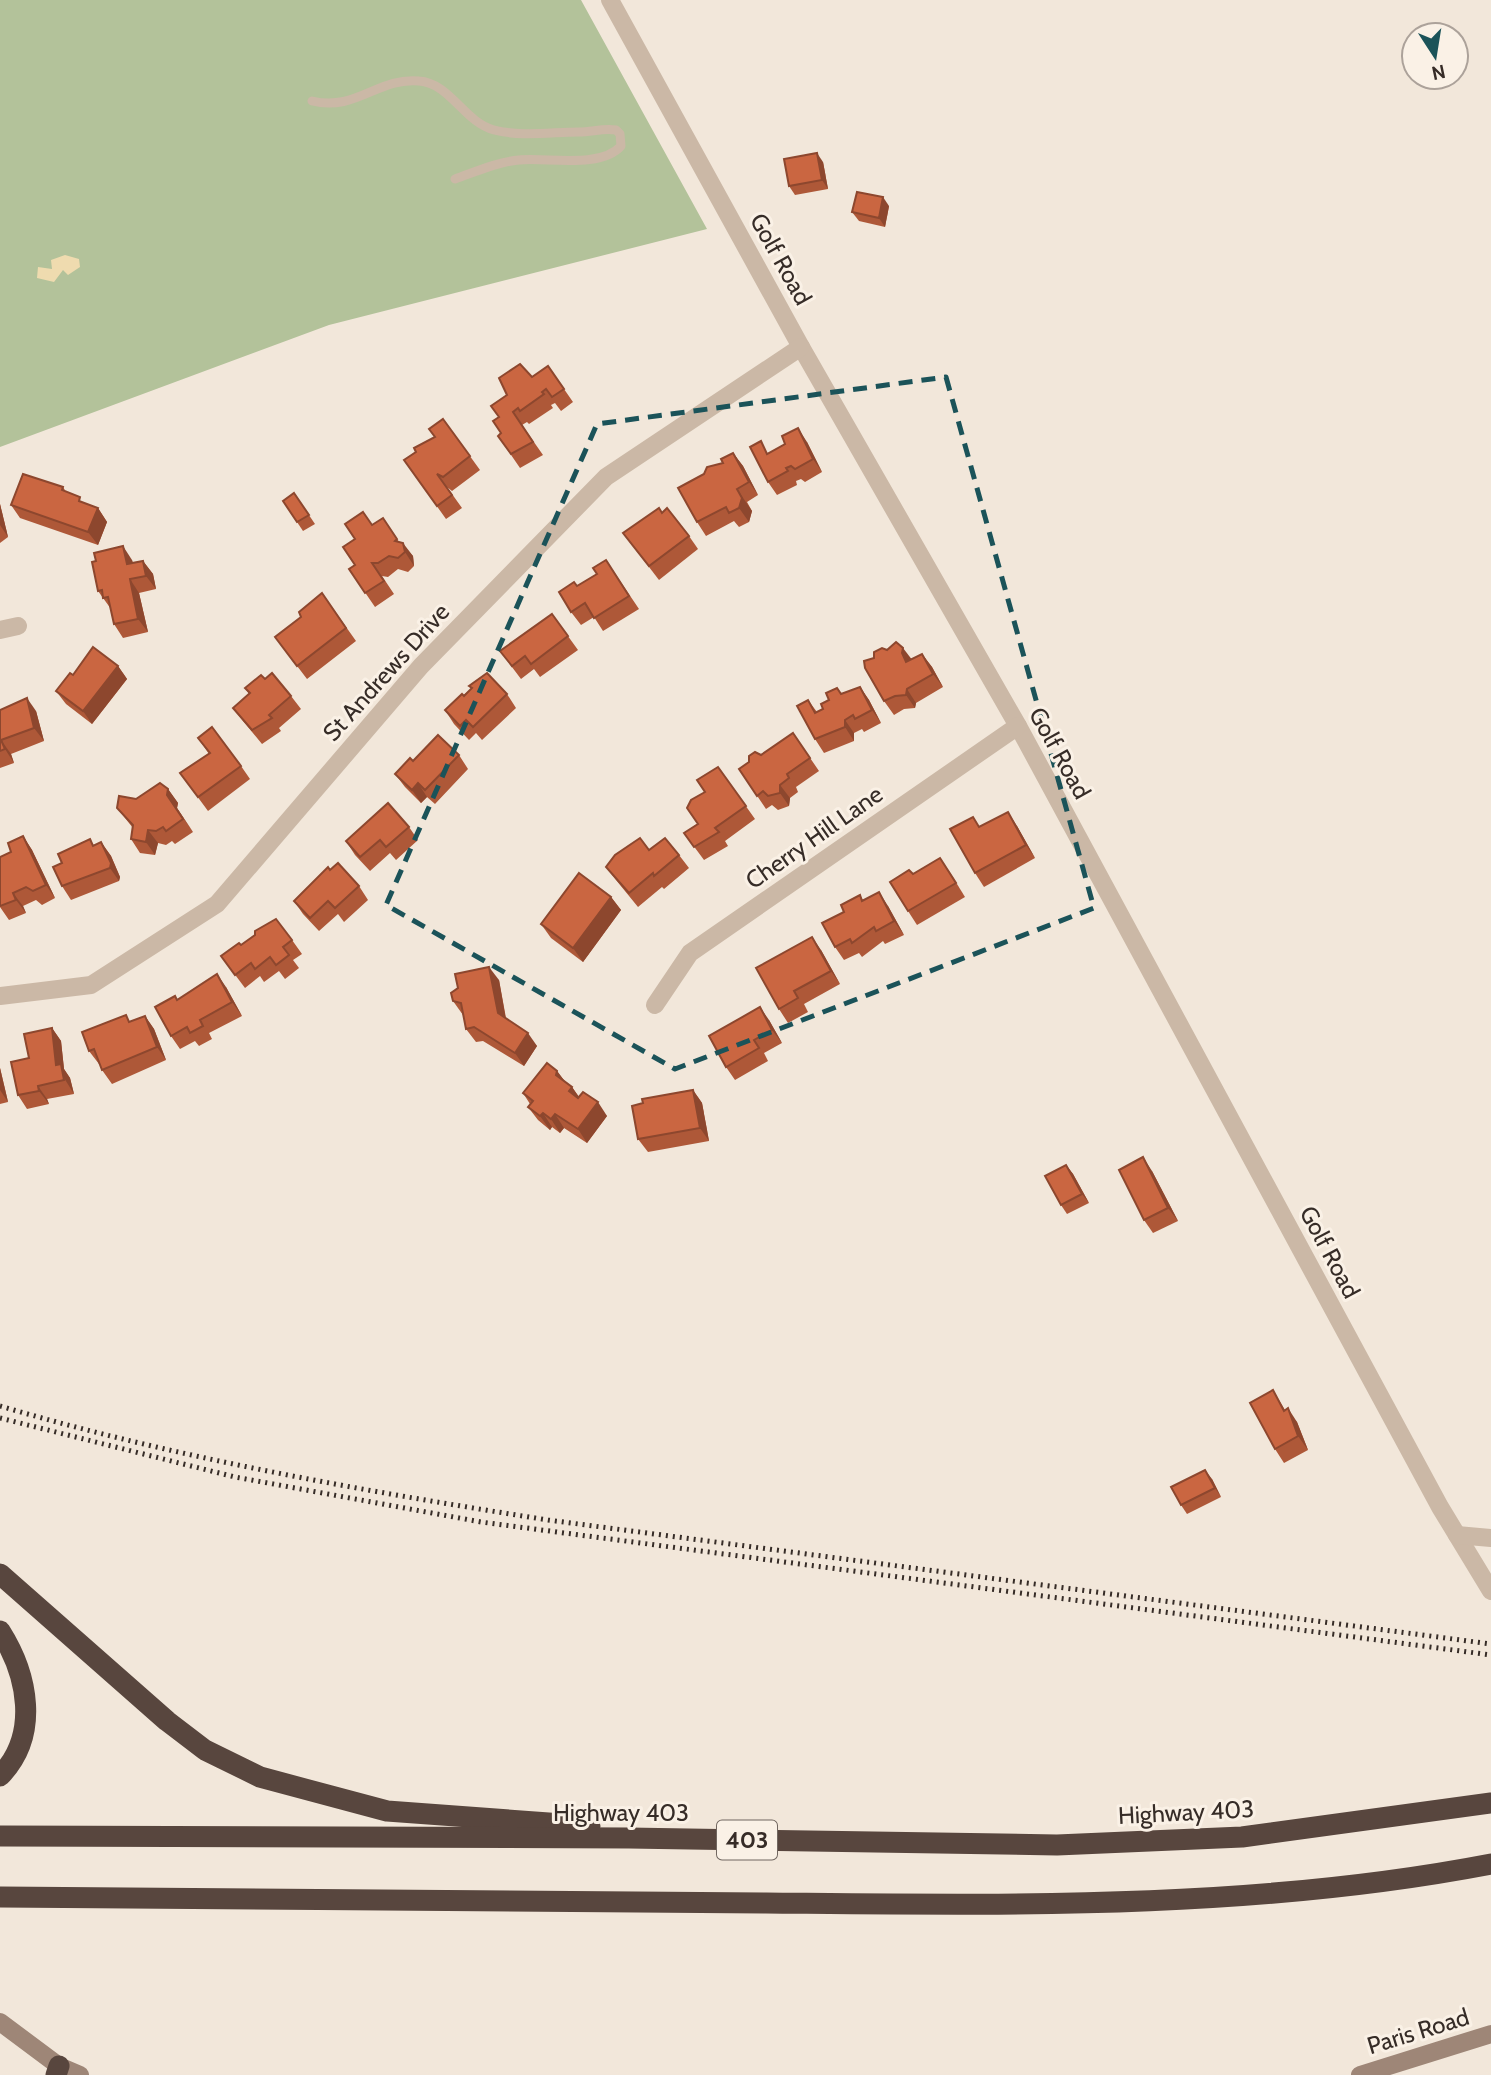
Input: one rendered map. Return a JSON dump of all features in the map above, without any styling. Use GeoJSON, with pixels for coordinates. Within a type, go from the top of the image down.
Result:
{"type":"FeatureCollection","features":[{"type":"Feature","properties":{"kind":"highway"},"geometry":{"type":"LineString","coordinates":[[0,1574],[167,1721],[205,1750],[260,1777],[387,1811],[588,1825],[629,1838]]}},
{"type":"Feature","properties":{"kind":"highway"},"geometry":{"type":"LineString","coordinates":[[0,1631],[21,1673],[27,1714],[20,1747],[12,1764],[0,1776]]}},
{"type":"Feature","properties":{"kind":"highway","name":"Highway 403"},"geometry":{"type":"LineString","coordinates":[[0,1836],[629,1838],[1070,1844],[1242,1837],[1491,1802]]}},
{"type":"Feature","properties":{"kind":"highway"},"geometry":{"type":"LineString","coordinates":[[0,1897],[901,1904],[1199,1900],[1402,1881],[1491,1864]]}},
{"type":"Feature","properties":{"kind":"main road"},"geometry":{"type":"LineString","coordinates":[[0,2022],[57,2071],[80,2075]]}},
{"type":"Feature","properties":{"kind":"main road","name":"Paris Road"},"geometry":{"type":"LineString","coordinates":[[1360,2075],[1491,2034]]}},
{"type":"Feature","properties":{"kind":"street","name":"Golf Road"},"geometry":{"type":"LineString","coordinates":[[610,0],[802,347],[1018,726],[1457,1535],[1491,1591]]}},
{"type":"Feature","properties":{"kind":"street","name":"St Andrews Drive"},"geometry":{"type":"LineString","coordinates":[[0,996],[91,985],[217,904],[421,666],[606,477],[802,347]]}},
{"type":"Feature","properties":{"kind":"street"},"geometry":{"type":"LineString","coordinates":[[0,630],[18,626]]}},
{"type":"Feature","properties":{"kind":"street","name":"Cherry Hill Lane"},"geometry":{"type":"LineString","coordinates":[[654,1005],[690,953],[1018,726]]}},
{"type":"Feature","properties":{"kind":"street"},"geometry":{"type":"LineString","coordinates":[[1457,1535],[1491,1538]]}},
{"type":"Feature","properties":{"kind":"lane"},"geometry":{"type":"LineString","coordinates":[[312,101],[341,104],[392,82],[424,81],[441,90],[480,125],[492,129],[505,132],[580,132],[605,128],[617,130],[622,140],[617,151],[606,155],[565,161],[519,160],[455,179]]}},
{"type":"Feature","properties":{"kind":"highlighted area"},"geometry":{"type":"Polygon","coordinates":[[[946,377],[1094,908],[675,1069],[386,905],[597,424],[946,377]]]}},
{"type":"Feature","properties":{"kind":"green space"},"geometry":{"type":"Polygon","coordinates":[[[0,0],[581,0],[707,229],[329,325],[0,447],[0,0]]]}},
{"type":"Feature","properties":{"kind":"sand"},"geometry":{"type":"Polygon","coordinates":[[[65,255],[79,259],[80,267],[68,275],[63,270],[54,282],[37,278],[38,267],[52,269],[51,260],[65,255]]]}},
{"type":"Feature","properties":{"kind":"building"},"geometry":{"type":"Polygon","coordinates":[[[817,153],[822,180],[789,186],[784,159],[817,153]]]}},
{"type":"Feature","properties":{"kind":"building"},"geometry":{"type":"Polygon","coordinates":[[[857,192],[883,197],[879,218],[852,212],[857,192]]]}},
{"type":"Feature","properties":{"kind":"building"},"geometry":{"type":"Polygon","coordinates":[[[520,364],[532,377],[548,366],[564,389],[552,397],[546,389],[542,392],[544,394],[520,411],[518,408],[513,412],[533,442],[511,454],[498,436],[501,433],[493,421],[499,417],[491,406],[507,395],[499,378],[520,364]]]}},
{"type":"Feature","properties":{"kind":"building"},"geometry":{"type":"Polygon","coordinates":[[[443,419],[470,456],[443,477],[437,474],[452,495],[437,506],[404,460],[416,452],[414,448],[435,437],[429,429],[443,419]]]}},
{"type":"Feature","properties":{"kind":"building"},"geometry":{"type":"Polygon","coordinates":[[[798,428],[813,459],[795,469],[791,466],[786,468],[788,471],[768,482],[750,447],[761,441],[767,454],[785,444],[782,436],[798,428]]]}},
{"type":"Feature","properties":{"kind":"building"},"geometry":{"type":"Polygon","coordinates":[[[733,453],[749,482],[737,489],[742,498],[739,508],[729,513],[726,507],[697,522],[678,488],[704,474],[707,467],[723,463],[721,459],[733,453]]]}},
{"type":"Feature","properties":{"kind":"building"},"geometry":{"type":"Polygon","coordinates":[[[23,474],[63,487],[62,490],[80,497],[79,501],[98,508],[88,532],[11,505],[23,474]]]}},
{"type":"Feature","properties":{"kind":"building"},"geometry":{"type":"Polygon","coordinates":[[[294,493],[309,515],[297,522],[283,501],[294,493]]]}},
{"type":"Feature","properties":{"kind":"building"},"geometry":{"type":"Polygon","coordinates":[[[659,508],[662,513],[667,508],[689,536],[649,566],[623,533],[659,508]]]}},
{"type":"Feature","properties":{"kind":"building"},"geometry":{"type":"Polygon","coordinates":[[[363,512],[372,525],[383,518],[397,539],[395,541],[403,543],[405,552],[398,558],[389,556],[378,563],[372,563],[384,581],[365,593],[349,569],[355,565],[343,547],[355,539],[345,524],[363,512]]]}},
{"type":"Feature","properties":{"kind":"building"},"geometry":{"type":"Polygon","coordinates":[[[123,546],[127,564],[143,561],[146,576],[130,579],[138,619],[114,624],[108,597],[103,598],[102,590],[98,591],[92,562],[96,561],[94,553],[123,546]]]}},
{"type":"Feature","properties":{"kind":"building"},"geometry":{"type":"Polygon","coordinates":[[[606,560],[629,596],[594,618],[585,603],[571,612],[559,592],[574,582],[577,586],[597,574],[593,568],[606,560]]]}},
{"type":"Feature","properties":{"kind":"building"},"geometry":{"type":"Polygon","coordinates":[[[322,593],[346,628],[297,666],[275,637],[301,617],[299,612],[322,593]]]}},
{"type":"Feature","properties":{"kind":"building"},"geometry":{"type":"Polygon","coordinates":[[[552,614],[568,636],[531,664],[525,656],[512,666],[500,651],[552,614]]]}},
{"type":"Feature","properties":{"kind":"building"},"geometry":{"type":"Polygon","coordinates":[[[896,642],[903,648],[906,662],[922,654],[933,674],[907,689],[906,695],[884,701],[865,668],[864,661],[874,658],[874,652],[882,648],[887,650],[896,642]]]}},
{"type":"Feature","properties":{"kind":"building"},"geometry":{"type":"Polygon","coordinates":[[[93,647],[118,666],[83,711],[56,691],[70,673],[73,675],[93,647]]]}},
{"type":"Feature","properties":{"kind":"building"},"geometry":{"type":"Polygon","coordinates":[[[272,673],[291,696],[269,715],[272,718],[252,730],[233,708],[250,693],[245,688],[261,675],[265,679],[272,673]]]}},
{"type":"Feature","properties":{"kind":"building"},"geometry":{"type":"Polygon","coordinates":[[[487,673],[507,694],[473,727],[466,720],[460,726],[445,710],[472,688],[469,686],[487,673]]]}},
{"type":"Feature","properties":{"kind":"building"},"geometry":{"type":"Polygon","coordinates":[[[860,687],[872,710],[855,719],[853,715],[845,720],[845,727],[815,739],[797,706],[808,700],[815,713],[823,709],[821,704],[829,700],[826,693],[837,688],[841,694],[860,687]]]}},
{"type":"Feature","properties":{"kind":"building"},"geometry":{"type":"Polygon","coordinates":[[[27,698],[34,728],[1,740],[5,749],[0,751],[0,710],[27,698]]]}},
{"type":"Feature","properties":{"kind":"building"},"geometry":{"type":"Polygon","coordinates":[[[212,727],[241,766],[198,797],[180,773],[210,753],[198,738],[212,727]]]}},
{"type":"Feature","properties":{"kind":"building"},"geometry":{"type":"Polygon","coordinates":[[[793,733],[810,758],[787,774],[789,778],[780,785],[780,793],[768,796],[763,791],[757,796],[739,769],[749,762],[749,756],[755,752],[761,755],[793,733]]]}},
{"type":"Feature","properties":{"kind":"building"},"geometry":{"type":"Polygon","coordinates":[[[438,735],[459,755],[425,790],[418,783],[412,790],[395,774],[410,758],[413,761],[438,735]]]}},
{"type":"Feature","properties":{"kind":"building"},"geometry":{"type":"Polygon","coordinates":[[[718,767],[746,806],[715,828],[719,832],[694,847],[684,833],[698,824],[687,808],[691,800],[705,792],[697,780],[718,767]]]}},
{"type":"Feature","properties":{"kind":"building"},"geometry":{"type":"Polygon","coordinates":[[[160,783],[168,789],[167,795],[183,819],[166,831],[163,827],[156,831],[148,830],[146,842],[131,839],[133,825],[117,808],[119,796],[136,799],[160,783]]]}},
{"type":"Feature","properties":{"kind":"building"},"geometry":{"type":"Polygon","coordinates":[[[388,803],[409,827],[386,847],[380,840],[360,857],[346,841],[388,803]]]}},
{"type":"Feature","properties":{"kind":"building"},"geometry":{"type":"Polygon","coordinates":[[[1008,812],[1026,845],[975,873],[950,829],[973,817],[979,827],[1008,812]]]}},
{"type":"Feature","properties":{"kind":"building"},"geometry":{"type":"Polygon","coordinates":[[[23,836],[46,885],[33,891],[26,887],[13,893],[16,900],[0,906],[0,857],[11,852],[8,843],[23,836]]]}},
{"type":"Feature","properties":{"kind":"building"},"geometry":{"type":"Polygon","coordinates":[[[640,838],[649,850],[665,838],[679,855],[629,893],[606,867],[615,855],[640,838]]]}},
{"type":"Feature","properties":{"kind":"building"},"geometry":{"type":"Polygon","coordinates":[[[90,839],[93,846],[101,842],[111,863],[110,868],[62,886],[53,867],[62,863],[58,854],[90,839]]]}},
{"type":"Feature","properties":{"kind":"building"},"geometry":{"type":"Polygon","coordinates":[[[940,858],[956,883],[908,911],[890,882],[909,870],[913,874],[940,858]]]}},
{"type":"Feature","properties":{"kind":"building"},"geometry":{"type":"Polygon","coordinates":[[[338,863],[359,886],[335,908],[328,901],[310,918],[294,901],[328,867],[330,870],[338,863]]]}},
{"type":"Feature","properties":{"kind":"building"},"geometry":{"type":"Polygon","coordinates":[[[579,873],[611,897],[573,948],[541,924],[579,873]]]}},
{"type":"Feature","properties":{"kind":"building"},"geometry":{"type":"Polygon","coordinates":[[[879,892],[894,921],[876,931],[874,927],[852,943],[850,939],[835,947],[822,923],[844,912],[841,905],[860,895],[862,901],[879,892]]]}},
{"type":"Feature","properties":{"kind":"building"},"geometry":{"type":"Polygon","coordinates":[[[276,919],[292,940],[283,947],[289,955],[276,965],[270,957],[255,969],[251,963],[235,975],[221,956],[276,919]]]}},
{"type":"Feature","properties":{"kind":"building"},"geometry":{"type":"Polygon","coordinates":[[[812,937],[831,971],[794,991],[798,998],[779,1009],[756,968],[812,937]]]}},
{"type":"Feature","properties":{"kind":"building"},"geometry":{"type":"Polygon","coordinates":[[[489,967],[498,1013],[528,1033],[515,1053],[474,1027],[466,1029],[461,1003],[453,1001],[451,993],[458,988],[455,974],[489,967]]]}},
{"type":"Feature","properties":{"kind":"building"},"geometry":{"type":"Polygon","coordinates":[[[217,974],[232,1002],[200,1020],[203,1026],[190,1033],[187,1027],[171,1036],[155,1007],[175,996],[177,1000],[217,974]]]}},
{"type":"Feature","properties":{"kind":"building"},"geometry":{"type":"Polygon","coordinates":[[[760,1007],[772,1030],[754,1040],[759,1048],[726,1067],[709,1036],[760,1007]]]}},
{"type":"Feature","properties":{"kind":"building"},"geometry":{"type":"Polygon","coordinates":[[[126,1015],[129,1022],[145,1016],[157,1047],[102,1070],[94,1049],[89,1051],[82,1032],[126,1015]]]}},
{"type":"Feature","properties":{"kind":"building"},"geometry":{"type":"Polygon","coordinates":[[[52,1028],[56,1065],[61,1064],[64,1080],[38,1086],[39,1091],[18,1095],[11,1062],[29,1058],[24,1034],[52,1028]]]}},
{"type":"Feature","properties":{"kind":"building"},"geometry":{"type":"Polygon","coordinates":[[[547,1063],[557,1071],[556,1075],[572,1087],[569,1091],[578,1098],[583,1092],[598,1102],[578,1129],[555,1114],[551,1119],[543,1113],[540,1116],[528,1107],[533,1101],[523,1093],[547,1063]]]}},
{"type":"Feature","properties":{"kind":"building"},"geometry":{"type":"Polygon","coordinates":[[[693,1090],[700,1128],[638,1139],[632,1106],[643,1103],[642,1099],[693,1090]]]}},
{"type":"Feature","properties":{"kind":"building"},"geometry":{"type":"Polygon","coordinates":[[[1143,1157],[1168,1208],[1144,1220],[1119,1170],[1143,1157]]]}},
{"type":"Feature","properties":{"kind":"building"},"geometry":{"type":"Polygon","coordinates":[[[1066,1165],[1082,1194],[1061,1205],[1045,1176],[1066,1165]]]}},
{"type":"Feature","properties":{"kind":"building"},"geometry":{"type":"Polygon","coordinates":[[[1273,1390],[1284,1411],[1288,1408],[1298,1436],[1275,1449],[1250,1403],[1273,1390]]]}},
{"type":"Feature","properties":{"kind":"building"},"geometry":{"type":"Polygon","coordinates":[[[1205,1470],[1215,1488],[1181,1505],[1171,1487],[1205,1470]]]}},
{"type":"Feature","properties":{"kind":"railway"},"geometry":{"type":"LineString","coordinates":[[0,1406],[204,1458],[548,1520],[1491,1644]]}},
{"type":"Feature","properties":{"kind":"railway"},"geometry":{"type":"LineString","coordinates":[[0,1418],[235,1477],[481,1522],[1491,1655]]}}]}
